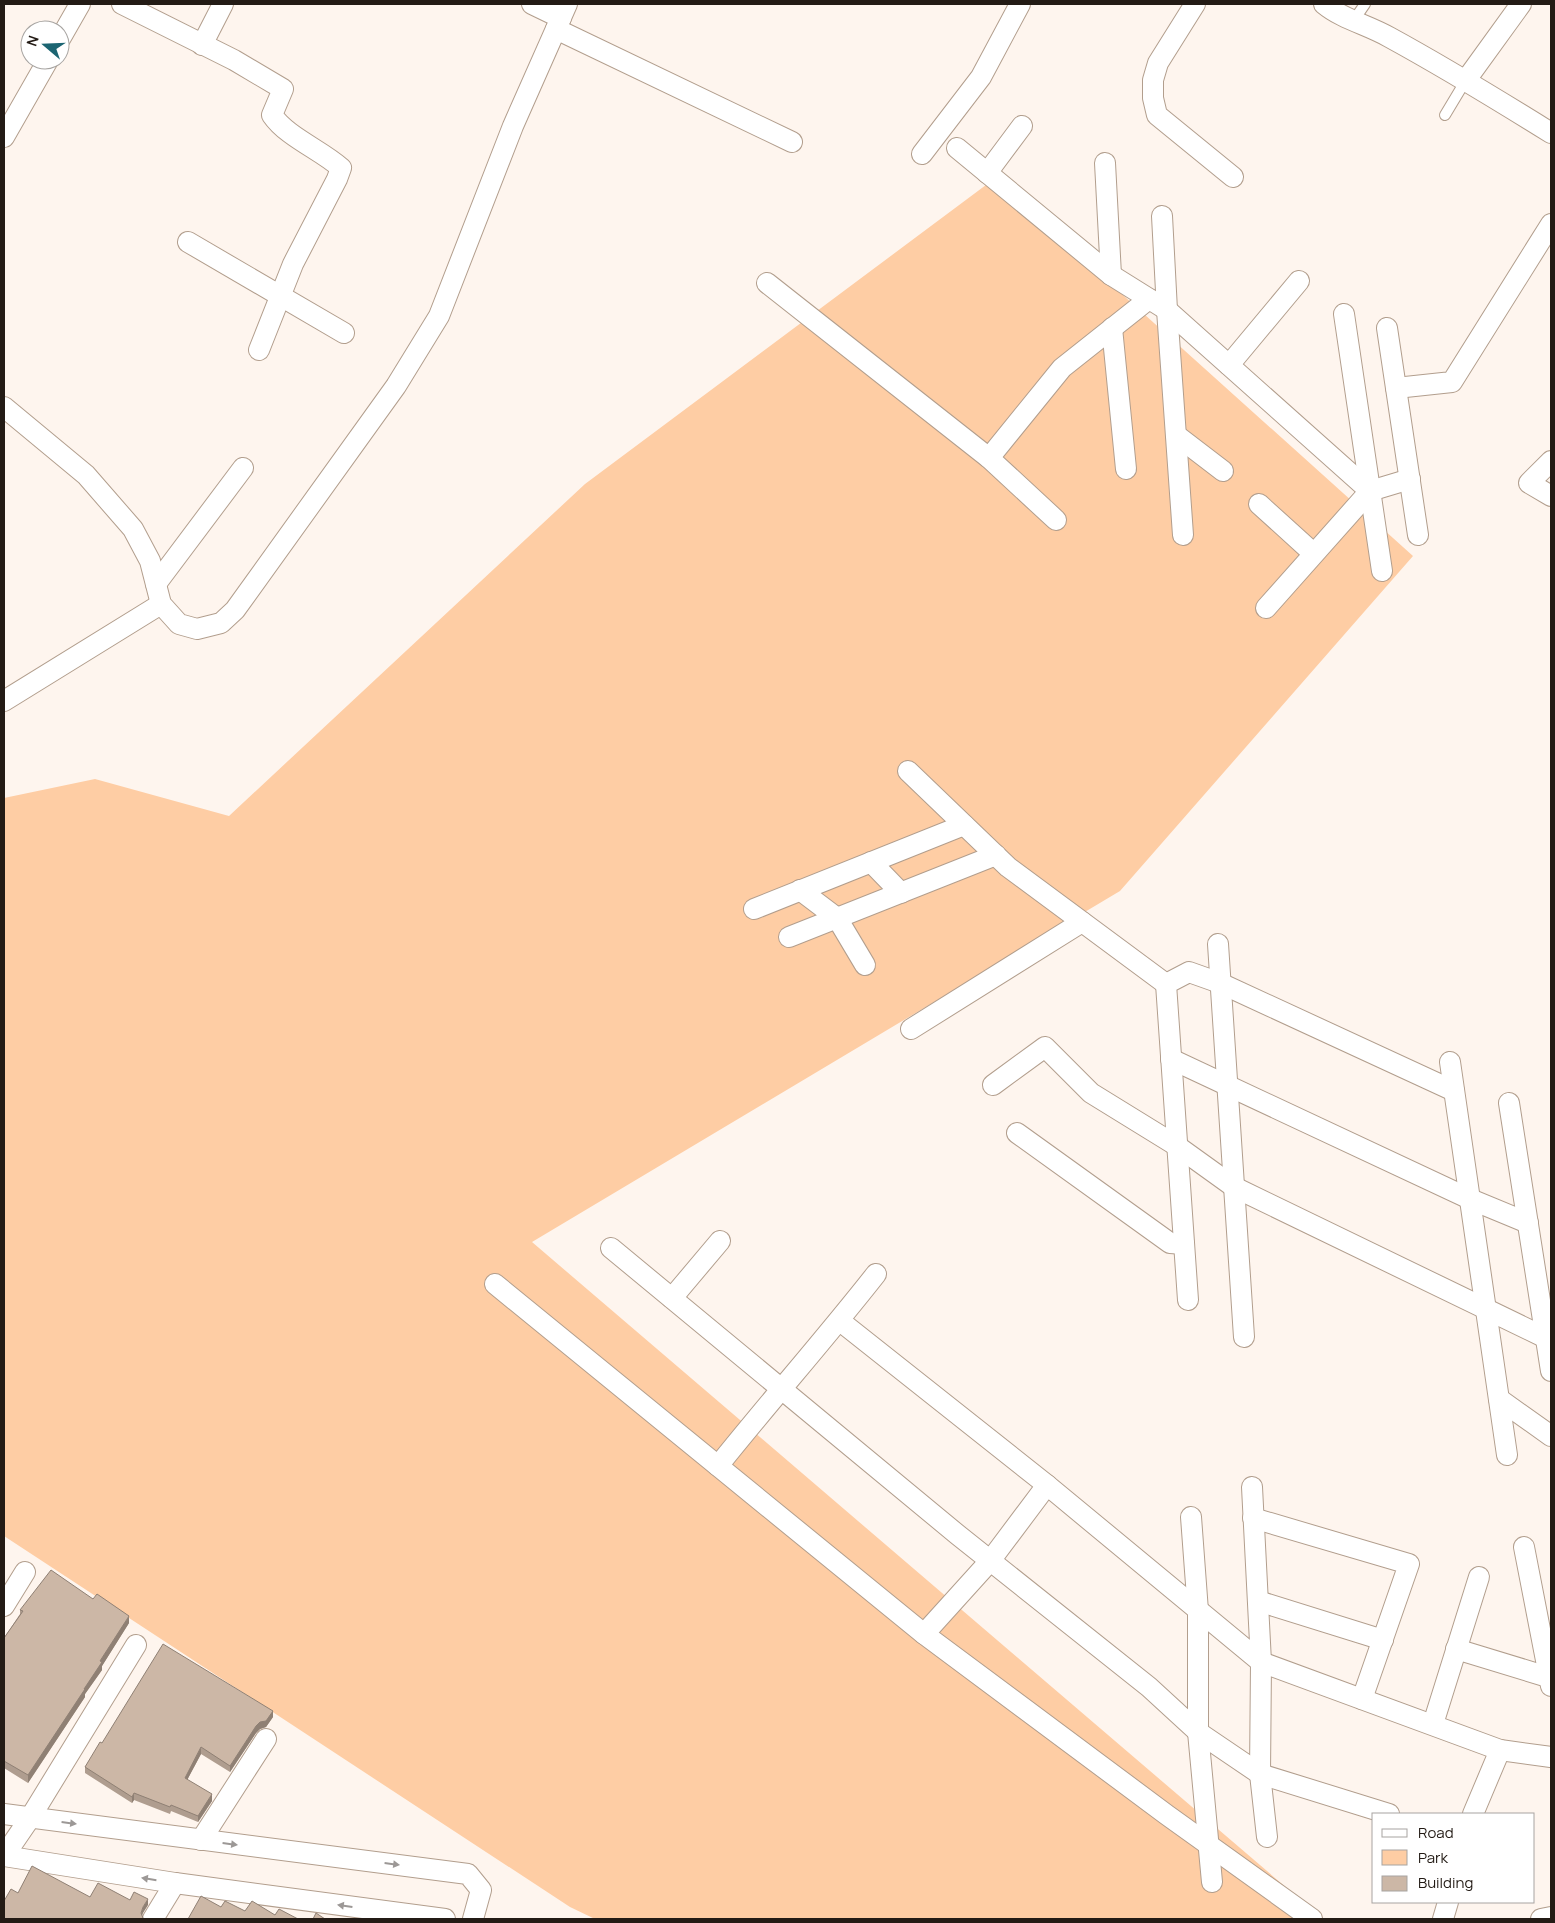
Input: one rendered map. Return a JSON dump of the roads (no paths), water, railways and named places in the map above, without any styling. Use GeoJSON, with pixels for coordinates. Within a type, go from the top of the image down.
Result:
{"type":"FeatureCollection","features":[{"type":"Feature","properties":{"kind":"street"},"geometry":{"type":"LineString","coordinates":[[70,22],[80,4]]}},
{"type":"Feature","properties":{"kind":"street"},"geometry":{"type":"LineString","coordinates":[[122,4],[234,60],[283,89],[272,115],[278,124],[341,168],[338,179],[293,264],[259,350]]}},
{"type":"Feature","properties":{"kind":"street"},"geometry":{"type":"LineString","coordinates":[[202,45],[223,4]]}},
{"type":"Feature","properties":{"kind":"street"},"geometry":{"type":"LineString","coordinates":[[532,4],[561,17],[792,142]]}},
{"type":"Feature","properties":{"kind":"street"},"geometry":{"type":"LineString","coordinates":[[922,154],[981,77],[1020,4]]}},
{"type":"Feature","properties":{"kind":"street"},"geometry":{"type":"LineString","coordinates":[[1196,4],[1158,63],[1153,80],[1153,98],[1157,114],[1232,177]]}},
{"type":"Feature","properties":{"kind":"street"},"geometry":{"type":"LineString","coordinates":[[1324,4],[1334,12],[1359,12],[1388,36],[1466,80],[1551,133]]}},
{"type":"Feature","properties":{"kind":"street"},"geometry":{"type":"LineString","coordinates":[[1466,80],[1521,4]]}},
{"type":"Feature","properties":{"kind":"street"},"geometry":{"type":"LineString","coordinates":[[4,407],[86,475],[133,529],[150,561],[160,604],[179,624],[197,629],[221,624],[235,610],[396,386],[439,316],[513,126],[561,17]]}},
{"type":"Feature","properties":{"kind":"street"},"geometry":{"type":"LineString","coordinates":[[6,126],[42,70]]}},
{"type":"Feature","properties":{"kind":"street"},"geometry":{"type":"LineString","coordinates":[[987,173],[1022,126]]}},
{"type":"Feature","properties":{"kind":"street"},"geometry":{"type":"LineString","coordinates":[[957,148],[1112,275],[1167,310],[1370,491]]}},
{"type":"Feature","properties":{"kind":"street"},"geometry":{"type":"LineString","coordinates":[[1105,162],[1112,275]]}},
{"type":"Feature","properties":{"kind":"street"},"geometry":{"type":"LineString","coordinates":[[1162,216],[1183,535]]}},
{"type":"Feature","properties":{"kind":"street"},"geometry":{"type":"LineString","coordinates":[[1396,388],[1452,382],[1551,224]]}},
{"type":"Feature","properties":{"kind":"street"},"geometry":{"type":"LineString","coordinates":[[188,242],[344,333]]}},
{"type":"Feature","properties":{"kind":"street"},"geometry":{"type":"LineString","coordinates":[[1229,365],[1299,281]]}},
{"type":"Feature","properties":{"kind":"street"},"geometry":{"type":"LineString","coordinates":[[767,283],[989,458],[1056,520]]}},
{"type":"Feature","properties":{"kind":"street"},"geometry":{"type":"LineString","coordinates":[[989,458],[1062,368],[1149,299]]}},
{"type":"Feature","properties":{"kind":"street"},"geometry":{"type":"LineString","coordinates":[[1344,314],[1382,571]]}},
{"type":"Feature","properties":{"kind":"street"},"geometry":{"type":"LineString","coordinates":[[1112,328],[1126,469]]}},
{"type":"Feature","properties":{"kind":"street"},"geometry":{"type":"LineString","coordinates":[[1387,328],[1418,535]]}},
{"type":"Feature","properties":{"kind":"street"},"geometry":{"type":"LineString","coordinates":[[1176,435],[1223,471]]}},
{"type":"Feature","properties":{"kind":"street"},"geometry":{"type":"LineString","coordinates":[[1551,461],[1529,484],[1551,496]]}},
{"type":"Feature","properties":{"kind":"street"},"geometry":{"type":"LineString","coordinates":[[156,584],[243,468]]}},
{"type":"Feature","properties":{"kind":"street"},"geometry":{"type":"LineString","coordinates":[[1266,608],[1370,491],[1410,479]]}},
{"type":"Feature","properties":{"kind":"street"},"geometry":{"type":"LineString","coordinates":[[1259,504],[1313,553]]}},
{"type":"Feature","properties":{"kind":"street"},"geometry":{"type":"LineString","coordinates":[[4,701],[160,604]]}},
{"type":"Feature","properties":{"kind":"street"},"geometry":{"type":"LineString","coordinates":[[908,771],[1008,867],[1166,984],[1188,1300]]}},
{"type":"Feature","properties":{"kind":"street"},"geometry":{"type":"LineString","coordinates":[[754,909],[964,825]]}},
{"type":"Feature","properties":{"kind":"street"},"geometry":{"type":"LineString","coordinates":[[789,937],[996,855]]}},
{"type":"Feature","properties":{"kind":"street"},"geometry":{"type":"LineString","coordinates":[[871,862],[901,893]]}},
{"type":"Feature","properties":{"kind":"street"},"geometry":{"type":"LineString","coordinates":[[800,890],[837,918],[865,965]]}},
{"type":"Feature","properties":{"kind":"street"},"geometry":{"type":"LineString","coordinates":[[911,1029],[1082,922]]}},
{"type":"Feature","properties":{"kind":"street"},"geometry":{"type":"LineString","coordinates":[[1218,944],[1244,1337]]}},
{"type":"Feature","properties":{"kind":"street"},"geometry":{"type":"LineString","coordinates":[[1166,984],[1189,972],[1220,983],[1454,1091]]}},
{"type":"Feature","properties":{"kind":"street"},"geometry":{"type":"LineString","coordinates":[[993,1086],[1045,1047],[1091,1093],[1177,1146],[1234,1186],[1546,1338]]}},
{"type":"Feature","properties":{"kind":"street"},"geometry":{"type":"LineString","coordinates":[[1171,1059],[1470,1199],[1528,1223]]}},
{"type":"Feature","properties":{"kind":"street"},"geometry":{"type":"LineString","coordinates":[[1450,1062],[1508,1455]]}},
{"type":"Feature","properties":{"kind":"street"},"geometry":{"type":"LineString","coordinates":[[1509,1102],[1551,1371]]}},
{"type":"Feature","properties":{"kind":"street"},"geometry":{"type":"LineString","coordinates":[[1017,1133],[1170,1243],[1184,1244]]}},
{"type":"Feature","properties":{"kind":"street"},"geometry":{"type":"LineString","coordinates":[[672,1298],[720,1241]]}},
{"type":"Feature","properties":{"kind":"street"},"geometry":{"type":"LineString","coordinates":[[611,1248],[990,1560],[1149,1687],[1198,1732],[1260,1774],[1386,1813]]}},
{"type":"Feature","properties":{"kind":"street"},"geometry":{"type":"LineString","coordinates":[[718,1466],[781,1388],[840,1321],[876,1274]]}},
{"type":"Feature","properties":{"kind":"street"},"geometry":{"type":"LineString","coordinates":[[496,1284],[924,1634],[1209,1846],[1312,1919]]}},
{"type":"Feature","properties":{"kind":"street"},"geometry":{"type":"LineString","coordinates":[[840,1321],[1047,1485],[1261,1662],[1500,1750],[1551,1757]]}},
{"type":"Feature","properties":{"kind":"street"},"geometry":{"type":"LineString","coordinates":[[1499,1399],[1551,1436]]}},
{"type":"Feature","properties":{"kind":"street"},"geometry":{"type":"LineString","coordinates":[[924,1634],[990,1560],[1047,1485]]}},
{"type":"Feature","properties":{"kind":"street"},"geometry":{"type":"LineString","coordinates":[[1252,1488],[1261,1662],[1260,1774],[1267,1837]]}},
{"type":"Feature","properties":{"kind":"street"},"geometry":{"type":"LineString","coordinates":[[1191,1517],[1198,1610],[1198,1732],[1212,1882]]}},
{"type":"Feature","properties":{"kind":"street"},"geometry":{"type":"LineString","coordinates":[[1253,1518],[1409,1564],[1362,1698]]}},
{"type":"Feature","properties":{"kind":"street"},"geometry":{"type":"LineString","coordinates":[[1456,1649],[1551,1680],[1524,1547]]}},
{"type":"Feature","properties":{"kind":"street"},"geometry":{"type":"LineString","coordinates":[[4,1606],[25,1572]]}},
{"type":"Feature","properties":{"kind":"street"},"geometry":{"type":"LineString","coordinates":[[1433,1724],[1479,1577]]}},
{"type":"Feature","properties":{"kind":"street"},"geometry":{"type":"LineString","coordinates":[[1258,1601],[1383,1640]]}},
{"type":"Feature","properties":{"kind":"street"},"geometry":{"type":"LineString","coordinates":[[136,1645],[30,1818],[4,1856],[175,1883],[445,1919]]}},
{"type":"Feature","properties":{"kind":"street"},"geometry":{"type":"LineString","coordinates":[[201,1840],[266,1739]]}},
{"type":"Feature","properties":{"kind":"street"},"geometry":{"type":"LineString","coordinates":[[1473,1813],[1500,1750]]}},
{"type":"Feature","properties":{"kind":"street"},"geometry":{"type":"LineString","coordinates":[[4,1814],[468,1874],[481,1890],[473,1919]]}},
{"type":"Feature","properties":{"kind":"street"},"geometry":{"type":"LineString","coordinates":[[153,1919],[175,1883]]}},
{"type":"Feature","properties":{"kind":"street"},"geometry":{"type":"LineString","coordinates":[[1443,1919],[1448,1903]]}},
{"type":"Feature","properties":{"kind":"street"},"geometry":{"type":"LineString","coordinates":[[1541,1919],[1551,1917]]}},
{"type":"Feature","properties":{"kind":"lane"},"geometry":{"type":"LineString","coordinates":[[1445,116],[1466,80]]}}]}
